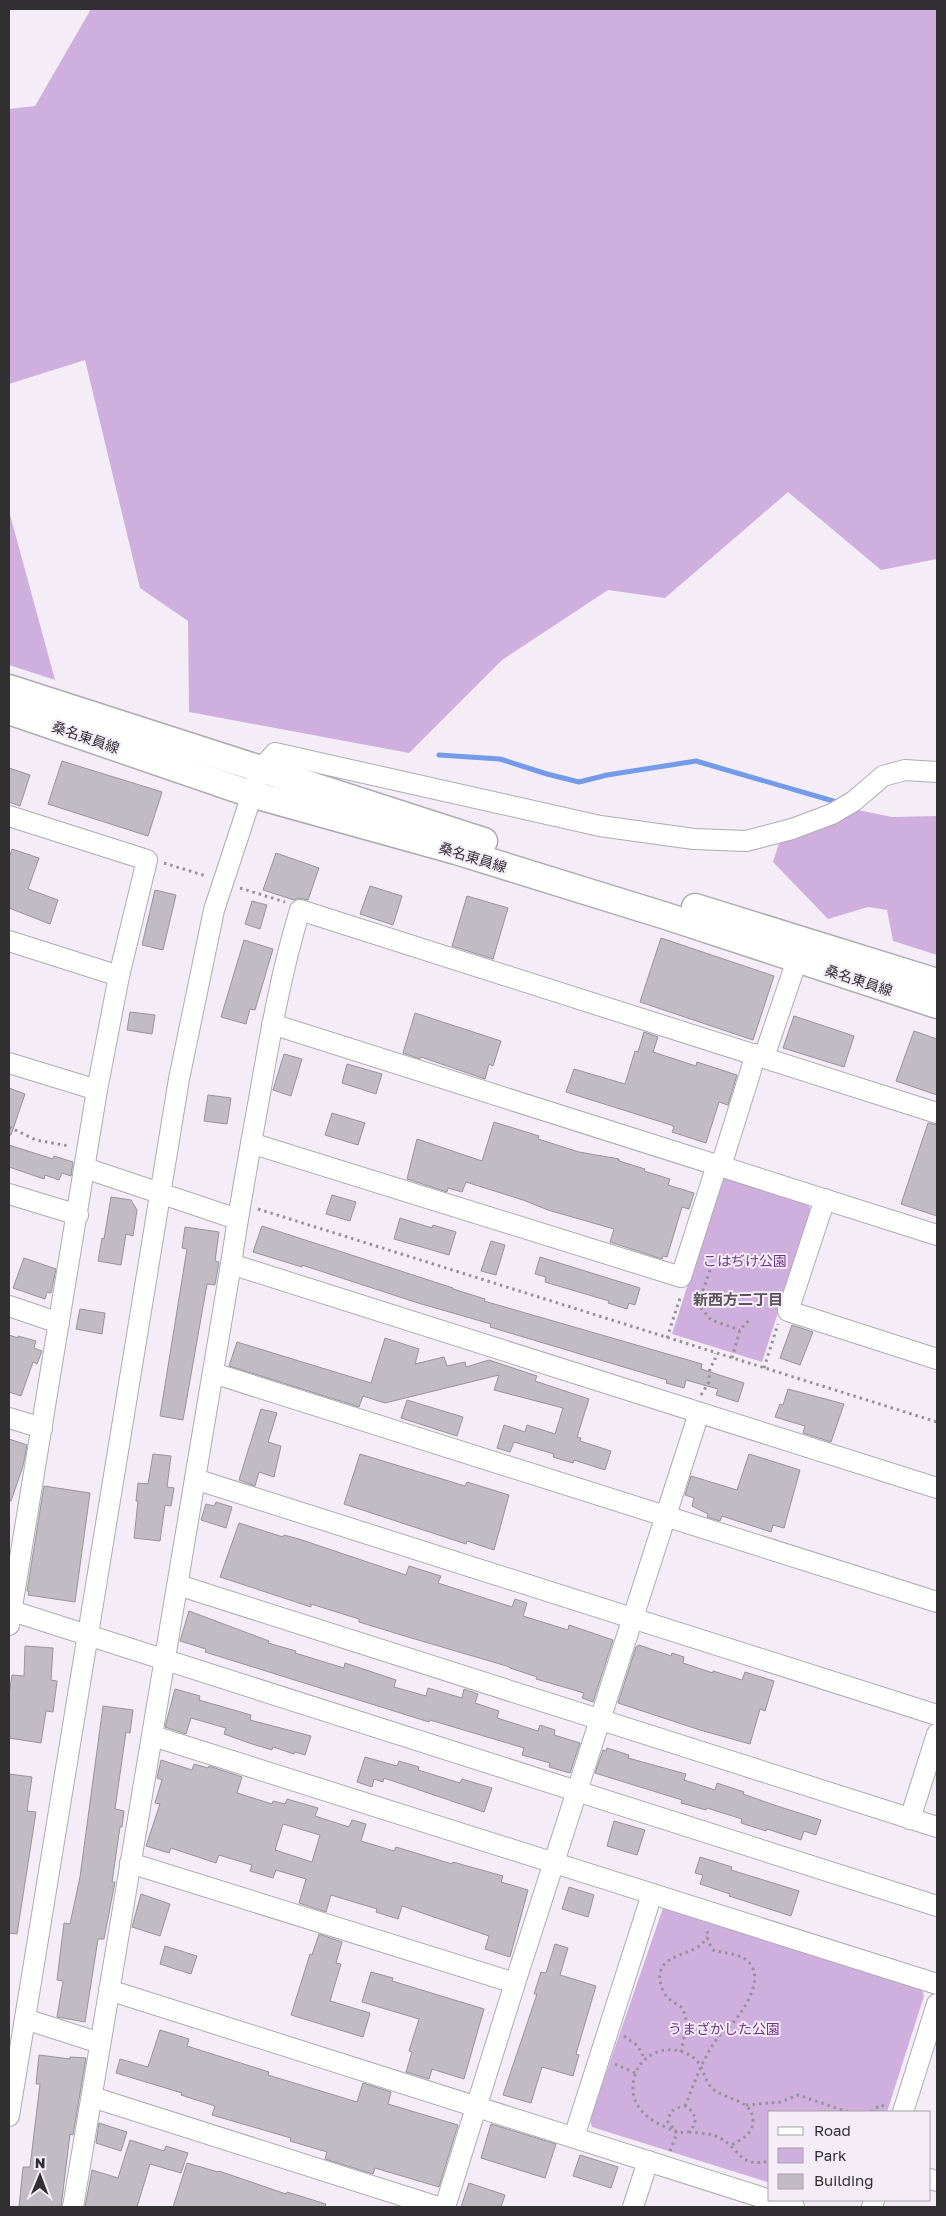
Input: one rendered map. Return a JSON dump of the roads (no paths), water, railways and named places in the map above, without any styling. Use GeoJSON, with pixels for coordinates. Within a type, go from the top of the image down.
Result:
{"type":"FeatureCollection","features":[{"type":"Feature","properties":{"kind":"main road","name":"桑名東員線"},"geometry":{"type":"LineString","coordinates":[[9,688],[260,770],[937,982]]}},
{"type":"Feature","properties":{"kind":"main road","name":"桑名東員線"},"geometry":{"type":"LineString","coordinates":[[9,711],[251,794],[456,851],[666,916],[937,1005]]}},
{"type":"Feature","properties":{"kind":"main road"},"geometry":{"type":"LineString","coordinates":[[108,719],[128,735],[243,772],[251,777],[254,782],[251,794]]}},
{"type":"Feature","properties":{"kind":"main road"},"geometry":{"type":"LineString","coordinates":[[260,770],[267,786],[414,832],[456,851]]}},
{"type":"Feature","properties":{"kind":"street"},"geometry":{"type":"LineString","coordinates":[[9,2116],[179,1079],[196,989],[220,891],[260,770],[275,753],[600,826],[694,838],[746,841],[792,829],[832,814],[854,801],[883,776],[905,770],[937,772]]}},
{"type":"Feature","properties":{"kind":"street"},"geometry":{"type":"LineString","coordinates":[[9,816],[147,860],[118,976],[97,1090],[42,1428],[17,1535],[10,1615],[88,1636],[165,1660],[937,1906]]}},
{"type":"Feature","properties":{"kind":"street"},"geometry":{"type":"LineString","coordinates":[[76,2206],[100,2044],[239,1211],[272,1024],[289,945],[300,910],[937,1113]]}},
{"type":"Feature","properties":{"kind":"street"},"geometry":{"type":"LineString","coordinates":[[9,941],[118,976]]}},
{"type":"Feature","properties":{"kind":"street"},"geometry":{"type":"LineString","coordinates":[[251,1143],[681,1277],[719,1166],[797,960]]}},
{"type":"Feature","properties":{"kind":"street"},"geometry":{"type":"LineString","coordinates":[[272,1024],[937,1235]]}},
{"type":"Feature","properties":{"kind":"street"},"geometry":{"type":"LineString","coordinates":[[9,1063],[97,1090]]}},
{"type":"Feature","properties":{"kind":"street"},"geometry":{"type":"LineString","coordinates":[[86,1160],[161,1192],[239,1211]]}},
{"type":"Feature","properties":{"kind":"street"},"geometry":{"type":"LineString","coordinates":[[9,1194],[78,1215]]}},
{"type":"Feature","properties":{"kind":"street"},"geometry":{"type":"LineString","coordinates":[[825,1199],[788,1311],[937,1359]]}},
{"type":"Feature","properties":{"kind":"street"},"geometry":{"type":"LineString","coordinates":[[231,1264],[937,1488]]}},
{"type":"Feature","properties":{"kind":"street"},"geometry":{"type":"LineString","coordinates":[[9,1306],[59,1322]]}},
{"type":"Feature","properties":{"kind":"street"},"geometry":{"type":"LineString","coordinates":[[213,1373],[937,1602]]}},
{"type":"Feature","properties":{"kind":"street"},"geometry":{"type":"LineString","coordinates":[[445,2207],[599,1719],[699,1413]]}},
{"type":"Feature","properties":{"kind":"street"},"geometry":{"type":"LineString","coordinates":[[9,1418],[42,1428]]}},
{"type":"Feature","properties":{"kind":"street"},"geometry":{"type":"LineString","coordinates":[[195,1479],[937,1715]]}},
{"type":"Feature","properties":{"kind":"street"},"geometry":{"type":"LineString","coordinates":[[178,1585],[937,1827]]}},
{"type":"Feature","properties":{"kind":"street"},"geometry":{"type":"LineString","coordinates":[[910,1819],[937,1734]]}},
{"type":"Feature","properties":{"kind":"street"},"geometry":{"type":"LineString","coordinates":[[152,1736],[937,1984]]}},
{"type":"Feature","properties":{"kind":"street"},"geometry":{"type":"LineString","coordinates":[[130,1863],[515,1983]]}},
{"type":"Feature","properties":{"kind":"street"},"geometry":{"type":"LineString","coordinates":[[574,2137],[610,2031],[652,1894]]}},
{"type":"Feature","properties":{"kind":"street"},"geometry":{"type":"LineString","coordinates":[[109,1990],[768,2199]]}},
{"type":"Feature","properties":{"kind":"street"},"geometry":{"type":"LineString","coordinates":[[903,2111],[937,2004]]}},
{"type":"Feature","properties":{"kind":"street"},"geometry":{"type":"LineString","coordinates":[[26,2019],[100,2044]]}},
{"type":"Feature","properties":{"kind":"street"},"geometry":{"type":"LineString","coordinates":[[92,2096],[438,2207]]}},
{"type":"Feature","properties":{"kind":"street"},"geometry":{"type":"LineString","coordinates":[[633,2207],[648,2161]]}},
{"type":"Feature","properties":{"kind":"street"},"geometry":{"type":"LineString","coordinates":[[773,2201],[794,2207]]}},
{"type":"Feature","properties":{"kind":"waterway"},"geometry":{"type":"LineString","coordinates":[[439,755],[500,759],[579,782],[607,775],[696,761],[840,803]]}},
{"type":"Feature","properties":{"kind":"district","name":"新西方二丁目"},"geometry":{"type":"Point","coordinates":[738,1299]}},
{"type":"Feature","properties":{"kind":"park label","name":"こはぢけ公園"},"geometry":{"type":"Point","coordinates":[745,1260]}},
{"type":"Feature","properties":{"kind":"park label","name":"うまざかした公園"},"geometry":{"type":"Point","coordinates":[724,2028]}}]}
